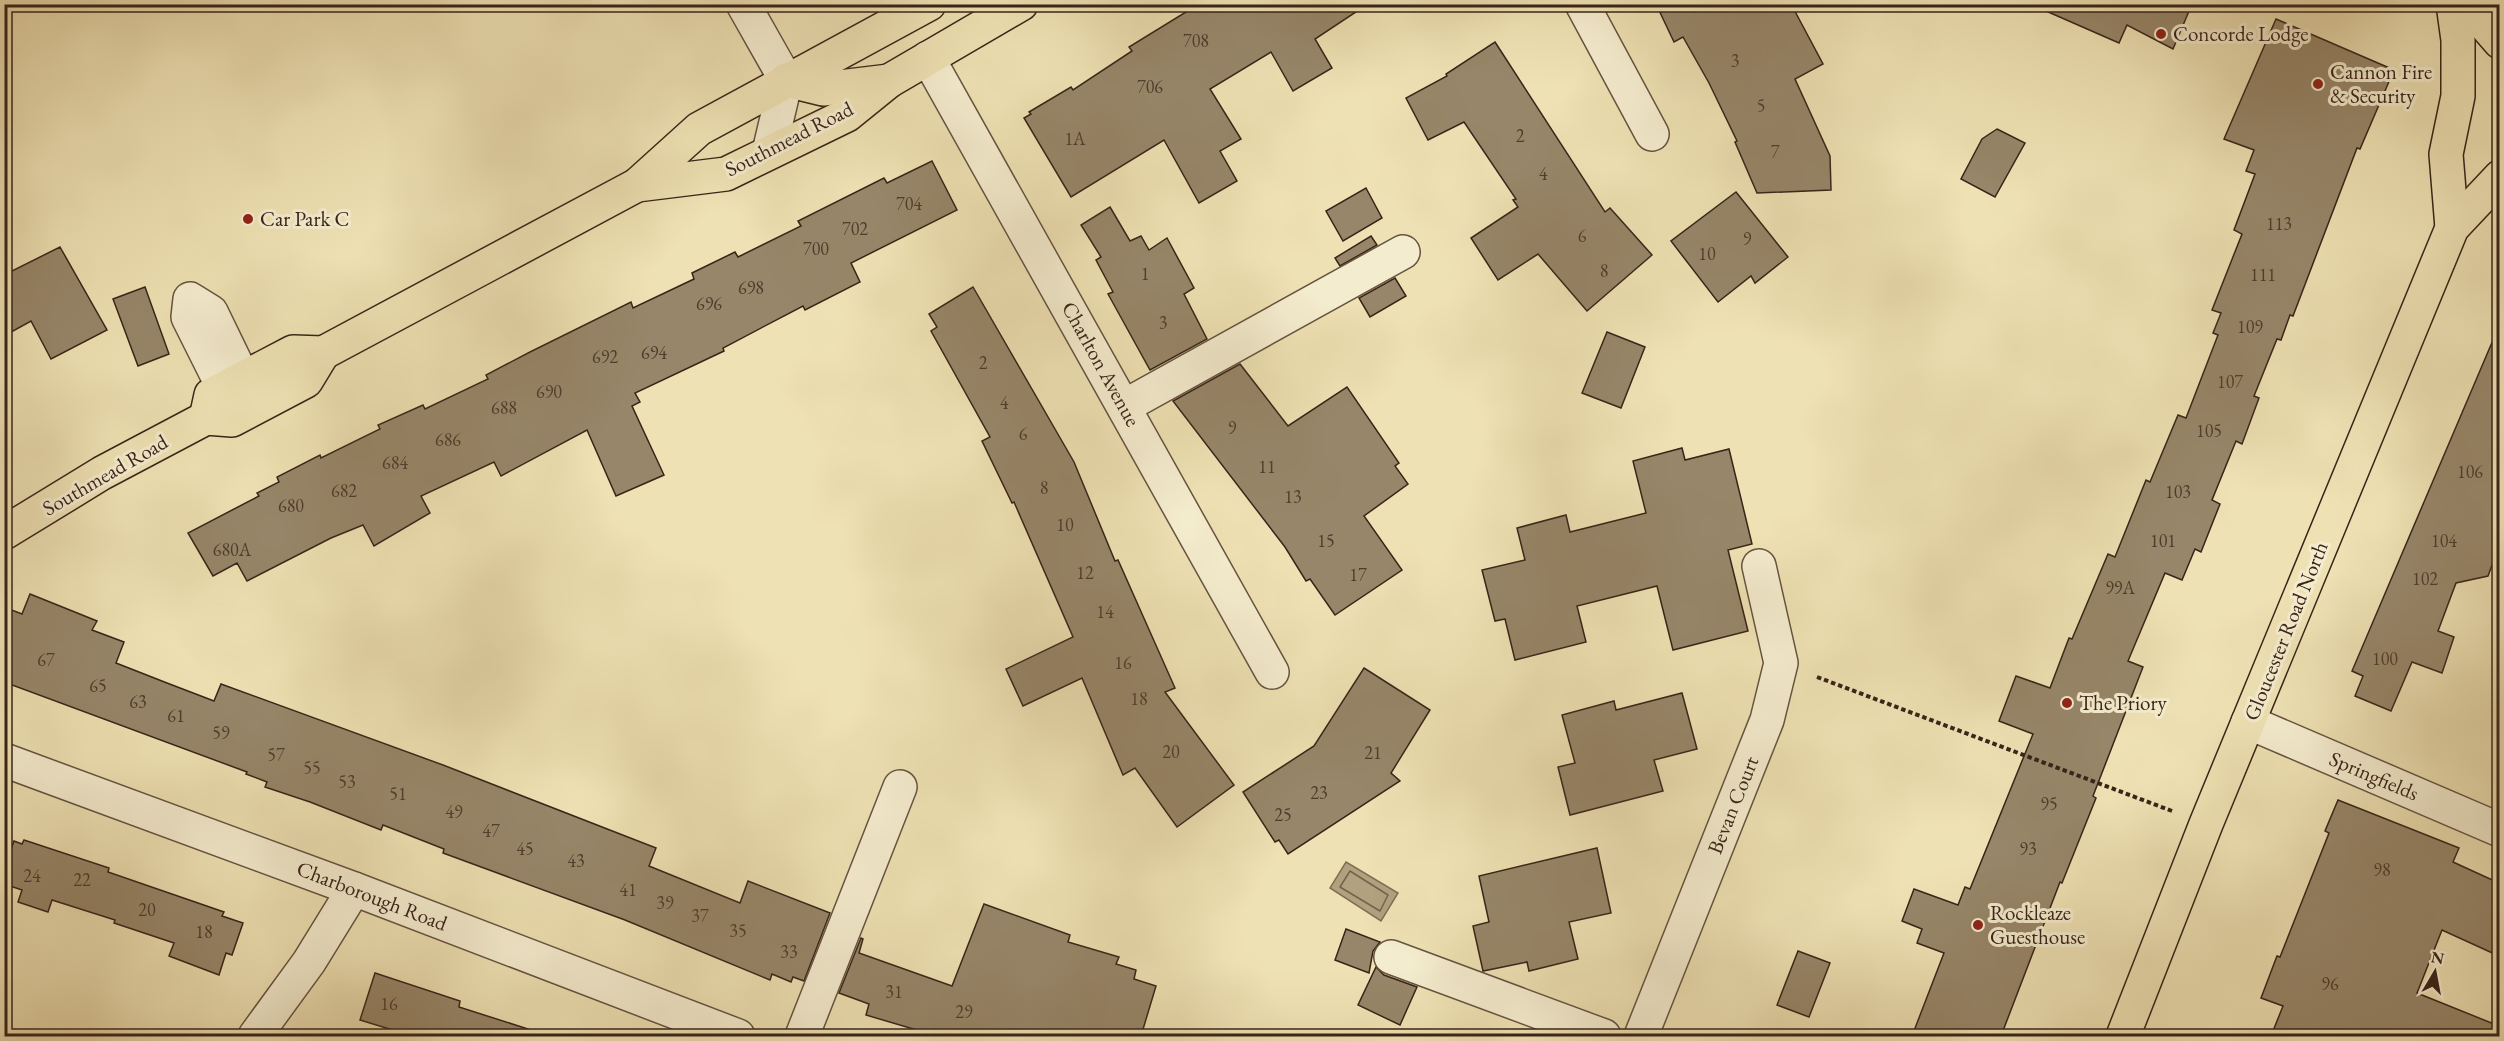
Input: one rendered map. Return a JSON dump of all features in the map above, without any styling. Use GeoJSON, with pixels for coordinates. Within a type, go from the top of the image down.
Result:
{"type":"FeatureCollection","features":[{"type":"Feature","properties":{"kind":"main road","name":"Southmead Road"},"geometry":{"type":"LineString","coordinates":[[206,418],[211,395],[293,352],[322,353],[637,185],[699,129],[929,4]]}},
{"type":"Feature","properties":{"kind":"main road","name":"Southmead Road"},"geometry":{"type":"LineString","coordinates":[[637,185],[726,174],[847,115],[890,81],[1021,4]]}},
{"type":"Feature","properties":{"kind":"main road","name":"Gloucester Road North"},"geometry":{"type":"LineString","coordinates":[[2452,228],[2446,154],[2458,96],[2458,40],[2453,4]]}},
{"type":"Feature","properties":{"kind":"main road"},"geometry":{"type":"LineString","coordinates":[[2467,4],[2499,42]]}},
{"type":"Feature","properties":{"kind":"main road"},"geometry":{"type":"LineString","coordinates":[[786,80],[823,89],[890,81]]}},
{"type":"Feature","properties":{"kind":"main road","name":"Gloucester Road North"},"geometry":{"type":"LineString","coordinates":[[2123,1036],[2206,824],[2452,228],[2495,188]]}},
{"type":"Feature","properties":{"kind":"main road","name":"Southmead Road"},"geometry":{"type":"LineString","coordinates":[[4,533],[102,473],[206,418],[232,420],[306,381],[322,353]]}},
{"type":"Feature","properties":{"kind":"street"},"geometry":{"type":"LineString","coordinates":[[743,4],[786,80],[769,152]]}},
{"type":"Feature","properties":{"kind":"street"},"geometry":{"type":"LineString","coordinates":[[1582,4],[1652,134]]}},
{"type":"Feature","properties":{"kind":"street","name":"Charlton Avenue"},"geometry":{"type":"LineString","coordinates":[[928,58],[1272,672]]}},
{"type":"Feature","properties":{"kind":"street"},"geometry":{"type":"LineString","coordinates":[[1125,406],[1403,252]]}},
{"type":"Feature","properties":{"kind":"street","name":"Bevan Court"},"geometry":{"type":"LineString","coordinates":[[1641,1036],[1767,720],[1781,663],[1759,566]]}},
{"type":"Feature","properties":{"kind":"street","name":"Springfields"},"geometry":{"type":"LineString","coordinates":[[2248,722],[2499,830]]}},
{"type":"Feature","properties":{"kind":"street","name":"Charborough Road"},"geometry":{"type":"LineString","coordinates":[[4,760],[354,889],[738,1036]]}},
{"type":"Feature","properties":{"kind":"street"},"geometry":{"type":"LineString","coordinates":[[802,1036],[900,786]]}},
{"type":"Feature","properties":{"kind":"street"},"geometry":{"type":"LineString","coordinates":[[255,1036],[309,962],[354,889]]}},
{"type":"Feature","properties":{"kind":"street"},"geometry":{"type":"LineString","coordinates":[[1390,957],[1604,1036]]}},
{"type":"Feature","properties":{"kind":"path"},"geometry":{"type":"LineString","coordinates":[[1781,663],[2206,824]]}},
{"type":"Feature","properties":{"kind":"water"},"geometry":{"type":"Polygon","coordinates":[[[1346,862],[1398,893],[1381,921],[1330,888],[1346,862]]]}},
{"type":"Feature","properties":{"kind":"building"},"geometry":{"type":"Polygon","coordinates":[[[1205,4],[1368,4],[1315,39],[1332,68],[1293,91],[1271,52],[1210,89],[1241,139],[1220,151],[1237,181],[1199,203],[1164,140],[1071,197],[1024,118],[1031,114],[1029,112],[1071,87],[1073,90],[1132,51],[1129,47],[1194,7],[1197,11],[1205,4]]]}},
{"type":"Feature","properties":{"kind":"building"},"geometry":{"type":"Polygon","coordinates":[[[1656,4],[1791,4],[1823,64],[1795,79],[1830,156],[1831,190],[1757,193],[1735,142],[1737,141],[1709,83],[1683,37],[1674,42],[1656,4]]]}},
{"type":"Feature","properties":{"kind":"building","name":"Concorde Lodge"},"geometry":{"type":"Polygon","coordinates":[[[2030,4],[2192,4],[2173,49],[2127,25],[2119,43],[2030,4]]]}},
{"type":"Feature","properties":{"kind":"building"},"geometry":{"type":"Polygon","coordinates":[[[2276,19],[2394,70],[2360,149],[2357,148],[2293,316],[2290,315],[2281,340],[2277,339],[2254,396],[2259,398],[2242,444],[2236,441],[2212,500],[2220,504],[2201,552],[2195,549],[2182,580],[2165,573],[2128,661],[2143,667],[2093,796],[2096,798],[2062,883],[2060,882],[2001,1036],[1912,1036],[1944,953],[1917,943],[1922,929],[1902,921],[1914,889],[1958,905],[1965,887],[1970,889],[2033,734],[1999,721],[2016,676],[2050,688],[2069,638],[2072,639],[2108,554],[2115,557],[2146,480],[2150,482],[2178,415],[2186,418],[2218,335],[2213,333],[2221,313],[2212,310],[2242,234],[2234,230],[2255,174],[2246,171],[2254,150],[2224,139],[2276,19]]]}},
{"type":"Feature","properties":{"kind":"building"},"geometry":{"type":"Polygon","coordinates":[[[1495,42],[1605,212],[1610,208],[1652,255],[1587,311],[1538,254],[1498,280],[1471,238],[1518,207],[1513,200],[1516,199],[1464,122],[1428,140],[1406,98],[1447,76],[1446,74],[1495,42]]]}},
{"type":"Feature","properties":{"kind":"building"},"geometry":{"type":"Polygon","coordinates":[[[1997,129],[2025,143],[1995,197],[1961,179],[1982,139],[1997,129]]]}},
{"type":"Feature","properties":{"kind":"building"},"geometry":{"type":"Polygon","coordinates":[[[932,161],[957,210],[851,263],[860,282],[805,310],[803,306],[723,348],[724,351],[635,393],[640,402],[632,406],[664,475],[616,496],[587,430],[501,476],[494,462],[421,496],[430,513],[374,546],[363,525],[331,538],[247,581],[237,563],[213,576],[188,533],[259,496],[257,493],[279,482],[277,477],[380,429],[378,425],[423,405],[425,409],[488,379],[486,375],[631,302],[633,308],[694,279],[692,273],[735,252],[738,257],[801,226],[798,221],[884,178],[887,183],[932,161]]]}},
{"type":"Feature","properties":{"kind":"building"},"geometry":{"type":"Polygon","coordinates":[[[1366,188],[1382,218],[1343,241],[1326,211],[1366,188]]]}},
{"type":"Feature","properties":{"kind":"building"},"geometry":{"type":"Polygon","coordinates":[[[1736,192],[1788,257],[1755,283],[1751,276],[1718,302],[1671,241],[1736,192]]]}},
{"type":"Feature","properties":{"kind":"building"},"geometry":{"type":"Polygon","coordinates":[[[1110,207],[1130,241],[1141,236],[1149,250],[1167,238],[1194,288],[1184,294],[1207,339],[1150,370],[1108,294],[1113,292],[1096,260],[1101,257],[1081,225],[1110,207]]]}},
{"type":"Feature","properties":{"kind":"building"},"geometry":{"type":"Polygon","coordinates":[[[1371,236],[1377,245],[1340,266],[1335,258],[1371,236]]]}},
{"type":"Feature","properties":{"kind":"building"},"geometry":{"type":"Polygon","coordinates":[[[60,247],[107,330],[51,359],[31,321],[4,336],[4,275],[60,247]]]}},
{"type":"Feature","properties":{"kind":"building"},"geometry":{"type":"Polygon","coordinates":[[[1395,278],[1406,296],[1370,317],[1359,298],[1395,278]]]}},
{"type":"Feature","properties":{"kind":"building"},"geometry":{"type":"Polygon","coordinates":[[[145,287],[169,354],[138,366],[113,299],[145,287]]]}},
{"type":"Feature","properties":{"kind":"building"},"geometry":{"type":"Polygon","coordinates":[[[973,287],[1074,462],[1115,561],[1118,560],[1175,688],[1165,692],[1234,785],[1177,827],[1135,768],[1123,775],[1082,678],[1023,706],[1006,669],[1073,637],[1014,502],[1012,503],[982,441],[990,437],[931,331],[937,327],[929,314],[973,287]]]}},
{"type":"Feature","properties":{"kind":"building"},"geometry":{"type":"Polygon","coordinates":[[[2499,326],[2499,546],[2488,576],[2456,583],[2438,631],[2454,637],[2442,673],[2412,662],[2391,711],[2355,696],[2363,676],[2352,671],[2499,326]]]}},
{"type":"Feature","properties":{"kind":"building"},"geometry":{"type":"Polygon","coordinates":[[[1607,332],[1645,347],[1621,408],[1582,393],[1607,332]]]}},
{"type":"Feature","properties":{"kind":"building"},"geometry":{"type":"Polygon","coordinates":[[[1240,364],[1288,426],[1347,387],[1399,463],[1395,466],[1408,484],[1364,516],[1402,570],[1335,615],[1310,579],[1306,581],[1285,547],[1173,401],[1240,364]]]}},
{"type":"Feature","properties":{"kind":"building"},"geometry":{"type":"Polygon","coordinates":[[[1682,448],[1685,460],[1729,449],[1752,544],[1728,550],[1748,631],[1673,650],[1657,586],[1577,606],[1586,642],[1515,660],[1505,619],[1495,621],[1482,570],[1525,560],[1517,528],[1566,515],[1570,532],[1646,513],[1633,461],[1682,448]]]}},
{"type":"Feature","properties":{"kind":"building"},"geometry":{"type":"Polygon","coordinates":[[[30,594],[97,621],[92,630],[124,642],[116,663],[214,701],[221,684],[443,765],[656,848],[649,866],[740,903],[748,881],[830,913],[804,981],[793,977],[791,982],[772,974],[770,980],[625,920],[443,853],[444,849],[383,825],[381,830],[265,787],[267,782],[246,774],[247,772],[4,682],[4,607],[22,614],[30,594]]]}},
{"type":"Feature","properties":{"kind":"building"},"geometry":{"type":"Polygon","coordinates":[[[1364,668],[1430,710],[1391,773],[1400,781],[1288,854],[1279,840],[1275,842],[1243,792],[1314,746],[1364,668]]]}},
{"type":"Feature","properties":{"kind":"building"},"geometry":{"type":"Polygon","coordinates":[[[1682,693],[1697,749],[1654,760],[1663,791],[1570,815],[1558,767],[1575,763],[1562,715],[1614,701],[1616,710],[1682,693]]]}},
{"type":"Feature","properties":{"kind":"building"},"geometry":{"type":"Polygon","coordinates":[[[2338,800],[2459,848],[2453,862],[2499,883],[2499,956],[2442,930],[2417,993],[2499,1026],[2499,1036],[2271,1036],[2283,1006],[2261,998],[2277,956],[2280,957],[2329,833],[2325,831],[2338,800]]]}},
{"type":"Feature","properties":{"kind":"building"},"geometry":{"type":"Polygon","coordinates":[[[24,840],[109,868],[108,872],[224,912],[222,916],[243,923],[232,955],[226,953],[219,975],[169,956],[174,943],[114,923],[115,920],[52,900],[48,912],[18,902],[22,890],[4,884],[4,869],[14,841],[22,844],[24,840]]]}},
{"type":"Feature","properties":{"kind":"building"},"geometry":{"type":"Polygon","coordinates":[[[1597,848],[1611,913],[1569,922],[1578,959],[1529,971],[1527,962],[1483,971],[1473,926],[1489,922],[1479,876],[1597,848]]]}},
{"type":"Feature","properties":{"kind":"building"},"geometry":{"type":"Polygon","coordinates":[[[984,904],[1070,935],[1068,942],[1119,957],[1116,964],[1136,970],[1134,979],[1156,986],[1141,1036],[937,1036],[866,1015],[869,1004],[839,993],[861,938],[863,939],[859,953],[952,986],[984,904]]]}},
{"type":"Feature","properties":{"kind":"building"},"geometry":{"type":"Polygon","coordinates":[[[1346,929],[1380,942],[1373,951],[1369,973],[1335,960],[1346,929]]]}},
{"type":"Feature","properties":{"kind":"building"},"geometry":{"type":"Polygon","coordinates":[[[1798,951],[1830,963],[1809,1017],[1777,1005],[1798,951]]]}},
{"type":"Feature","properties":{"kind":"building"},"geometry":{"type":"Polygon","coordinates":[[[1376,967],[1384,975],[1417,987],[1400,1025],[1358,1005],[1376,967]]]}},
{"type":"Feature","properties":{"kind":"building"},"geometry":{"type":"Polygon","coordinates":[[[375,973],[460,1001],[459,1007],[528,1029],[527,1036],[412,1036],[360,1020],[375,973]]]}},
{"type":"Feature","properties":{"kind":"place","name":"Concorde Lodge"},"geometry":{"type":"Point","coordinates":[2161,34]}},
{"type":"Feature","properties":{"kind":"place","name":"Cannon Fire & Security"},"geometry":{"type":"Point","coordinates":[2318,84]}},
{"type":"Feature","properties":{"kind":"place","name":"Car Park C"},"geometry":{"type":"Point","coordinates":[248,219]}},
{"type":"Feature","properties":{"kind":"place","name":"The Priory"},"geometry":{"type":"Point","coordinates":[2067,703]}},
{"type":"Feature","properties":{"kind":"place","name":"Rockleaze Guesthouse"},"geometry":{"type":"Point","coordinates":[1978,925]}}]}
